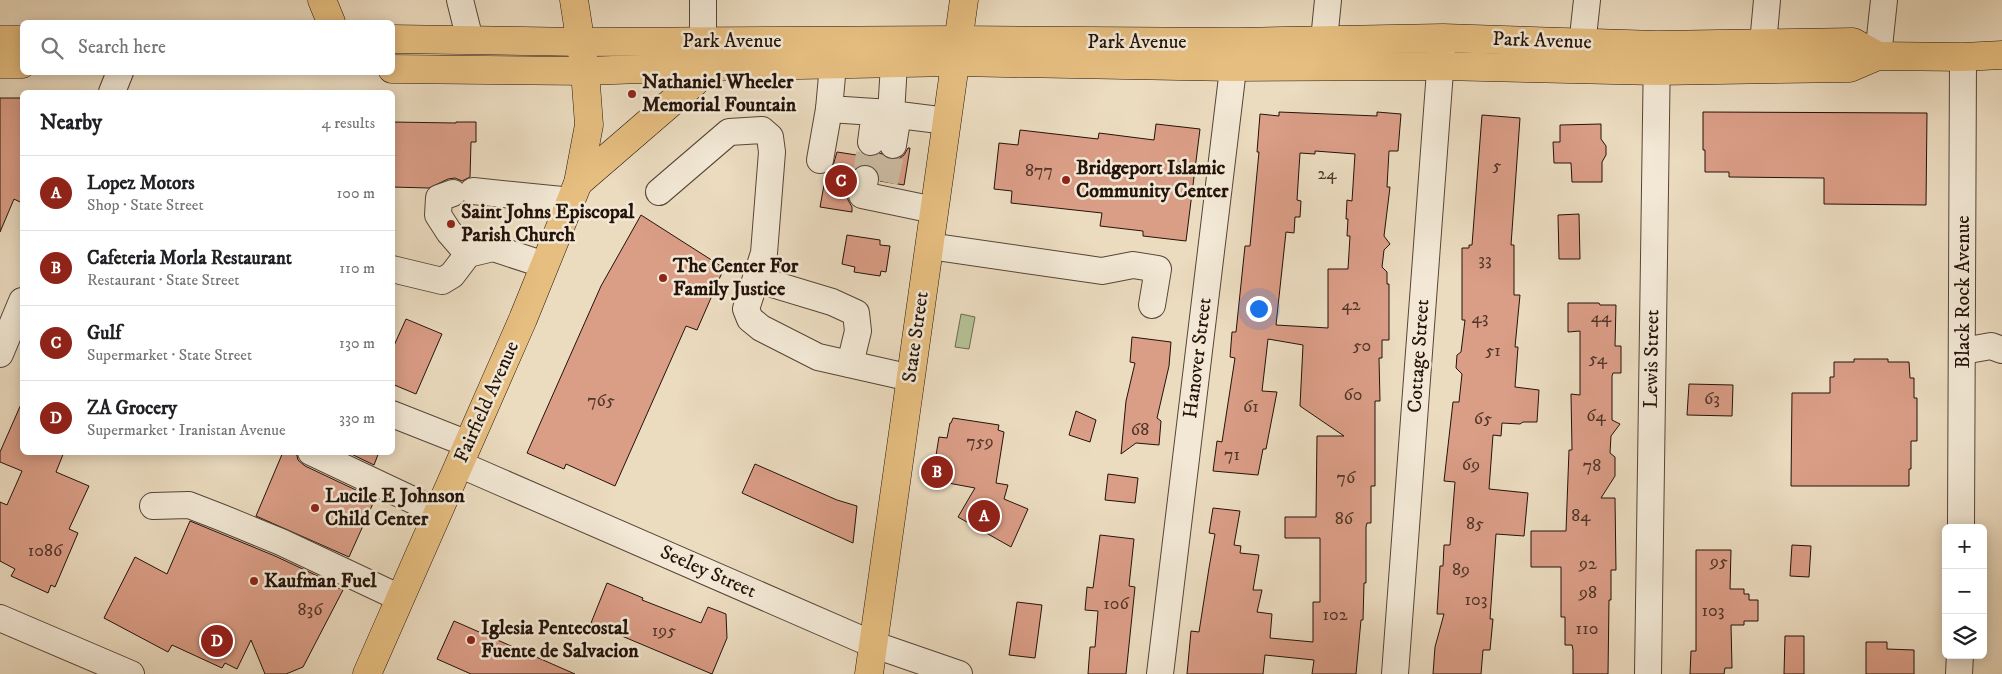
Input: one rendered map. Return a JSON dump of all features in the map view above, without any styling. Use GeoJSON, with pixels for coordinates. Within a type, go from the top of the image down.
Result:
{"type":"FeatureCollection","features":[{"type":"Feature","properties":{"kind":"main road"},"geometry":{"type":"LineString","coordinates":[[322,0],[330,20]]}},
{"type":"Feature","properties":{"kind":"main road","name":"Fairfield Avenue"},"geometry":{"type":"LineString","coordinates":[[371,673],[400,598],[464,454],[575,192],[589,125],[586,70],[574,0]]}},
{"type":"Feature","properties":{"kind":"main road","name":"State Street"},"geometry":{"type":"LineString","coordinates":[[869,674],[964,0]]}},
{"type":"Feature","properties":{"kind":"main road","name":"Park Avenue"},"geometry":{"type":"LineString","coordinates":[[1235,55],[1324,40],[1443,38],[1582,43],[1657,58],[1850,68],[1878,56],[1963,57],[2002,55]]}},
{"type":"Feature","properties":{"kind":"main road","name":"Park Avenue"},"geometry":{"type":"LineString","coordinates":[[395,39],[582,42],[833,65],[894,64],[956,51]]}},
{"type":"Feature","properties":{"kind":"main road"},"geometry":{"type":"LineString","coordinates":[[0,40],[20,40]]}},
{"type":"Feature","properties":{"kind":"main road","name":"Park Avenue"},"geometry":{"type":"LineString","coordinates":[[395,69],[586,70],[702,54],[956,51],[1235,55],[1441,66],[1580,69],[1763,44],[1852,42],[1878,56]]}},
{"type":"Feature","properties":{"kind":"main road","name":"Fairfield Avenue"},"geometry":{"type":"LineString","coordinates":[[575,192],[695,82],[702,54]]}},
{"type":"Feature","properties":{"kind":"main road"},"geometry":{"type":"LineString","coordinates":[[0,64],[20,64]]}},
{"type":"Feature","properties":{"kind":"street"},"geometry":{"type":"LineString","coordinates":[[460,0],[470,40]]}},
{"type":"Feature","properties":{"kind":"street"},"geometry":{"type":"LineString","coordinates":[[702,54],[703,0]]}},
{"type":"Feature","properties":{"kind":"street"},"geometry":{"type":"LineString","coordinates":[[1324,40],[1328,0]]}},
{"type":"Feature","properties":{"kind":"street"},"geometry":{"type":"LineString","coordinates":[[1580,69],[1587,0]]}},
{"type":"Feature","properties":{"kind":"street"},"geometry":{"type":"LineString","coordinates":[[1763,44],[1766,0]]}},
{"type":"Feature","properties":{"kind":"street"},"geometry":{"type":"LineString","coordinates":[[1878,56],[1884,0]]}},
{"type":"Feature","properties":{"kind":"street","name":"Cottage Street"},"geometry":{"type":"LineString","coordinates":[[1395,674],[1443,38]]}},
{"type":"Feature","properties":{"kind":"street","name":"Hanover Street"},"geometry":{"type":"LineString","coordinates":[[1160,674],[1235,55]]}},
{"type":"Feature","properties":{"kind":"street","name":"Black Rock Avenue"},"geometry":{"type":"LineString","coordinates":[[1961,524],[1963,57]]}},
{"type":"Feature","properties":{"kind":"street","name":"Lewis Street"},"geometry":{"type":"LineString","coordinates":[[1648,674],[1657,58]]}},
{"type":"Feature","properties":{"kind":"street"},"geometry":{"type":"LineString","coordinates":[[882,144],[894,64]]}},
{"type":"Feature","properties":{"kind":"street"},"geometry":{"type":"LineString","coordinates":[[820,160],[829,109],[833,65]]}},
{"type":"Feature","properties":{"kind":"street"},"geometry":{"type":"LineString","coordinates":[[113,90],[119,75]]}},
{"type":"Feature","properties":{"kind":"street"},"geometry":{"type":"LineString","coordinates":[[829,109],[947,121]]}},
{"type":"Feature","properties":{"kind":"street"},"geometry":{"type":"LineString","coordinates":[[659,192],[728,132],[762,130],[770,137],[772,152],[764,253],[746,309],[750,319],[761,328],[818,357],[910,378]]}},
{"type":"Feature","properties":{"kind":"street"},"geometry":{"type":"LineString","coordinates":[[877,187],[934,210]]}},
{"type":"Feature","properties":{"kind":"street"},"geometry":{"type":"LineString","coordinates":[[468,254],[449,232],[438,215],[439,198],[463,192],[575,192]]}},
{"type":"Feature","properties":{"kind":"street"},"geometry":{"type":"LineString","coordinates":[[929,246],[1102,271],[1133,265],[1158,269],[1152,305]]}},
{"type":"Feature","properties":{"kind":"street"},"geometry":{"type":"LineString","coordinates":[[395,271],[442,281],[452,275],[468,254],[493,248],[545,265]]}},
{"type":"Feature","properties":{"kind":"street"},"geometry":{"type":"LineString","coordinates":[[756,279],[832,302],[856,314],[858,330],[850,364]]}},
{"type":"Feature","properties":{"kind":"street"},"geometry":{"type":"LineString","coordinates":[[0,354],[20,306]]}},
{"type":"Feature","properties":{"kind":"street"},"geometry":{"type":"LineString","coordinates":[[1962,351],[1991,346],[2002,350]]}},
{"type":"Feature","properties":{"kind":"street","name":"Seeley Street"},"geometry":{"type":"LineString","coordinates":[[395,416],[464,454],[872,644],[959,674]]}},
{"type":"Feature","properties":{"kind":"street"},"geometry":{"type":"LineString","coordinates":[[317,455],[438,512]]}},
{"type":"Feature","properties":{"kind":"street"},"geometry":{"type":"LineString","coordinates":[[153,506],[189,505],[281,542],[400,598]]}},
{"type":"Feature","properties":{"kind":"street"},"geometry":{"type":"LineString","coordinates":[[0,618],[131,674]]}},
{"type":"Feature","properties":{"kind":"street"},"geometry":{"type":"LineString","coordinates":[[1959,674],[1960,659]]}},
{"type":"Feature","properties":{"kind":"green space"},"geometry":{"type":"Polygon","coordinates":[[[961,314],[975,317],[969,349],[955,347],[961,314]]]}},
{"type":"Feature","properties":{"kind":"building"},"geometry":{"type":"Polygon","coordinates":[[[0,98],[20,98],[20,202],[14,199],[0,232],[0,98]]]}},
{"type":"Feature","properties":{"kind":"building"},"geometry":{"type":"Polygon","coordinates":[[[1279,112],[1377,116],[1377,112],[1401,114],[1398,151],[1389,151],[1387,187],[1390,187],[1384,236],[1390,244],[1384,250],[1382,267],[1387,272],[1387,284],[1389,284],[1389,340],[1382,340],[1382,358],[1379,358],[1380,401],[1375,401],[1375,486],[1371,486],[1371,523],[1367,523],[1366,527],[1366,583],[1364,583],[1363,620],[1361,620],[1356,674],[1312,674],[1314,660],[1265,655],[1263,674],[1187,674],[1191,631],[1199,632],[1215,534],[1209,533],[1213,508],[1240,511],[1234,545],[1241,546],[1240,553],[1259,555],[1253,590],[1262,590],[1257,612],[1272,614],[1270,638],[1313,642],[1313,602],[1320,602],[1320,538],[1285,538],[1285,517],[1316,517],[1317,436],[1344,436],[1300,406],[1303,345],[1268,339],[1262,391],[1277,392],[1266,449],[1263,449],[1258,475],[1213,471],[1217,441],[1222,442],[1235,358],[1230,357],[1232,332],[1236,332],[1245,246],[1250,246],[1259,152],[1257,152],[1260,114],[1279,116],[1279,112]],[[1315,151],[1315,154],[1300,153],[1297,200],[1301,201],[1300,217],[1295,217],[1294,233],[1286,232],[1276,325],[1328,328],[1328,269],[1348,269],[1350,236],[1347,236],[1347,200],[1352,201],[1355,154],[1315,151]]]}},
{"type":"Feature","properties":{"kind":"building"},"geometry":{"type":"Polygon","coordinates":[[[1703,112],[1927,113],[1926,205],[1824,204],[1824,178],[1729,177],[1729,172],[1705,172],[1703,112]]]}},
{"type":"Feature","properties":{"kind":"building"},"geometry":{"type":"Polygon","coordinates":[[[1482,115],[1520,118],[1511,245],[1514,245],[1514,295],[1520,295],[1515,347],[1518,347],[1515,387],[1539,390],[1537,422],[1523,422],[1520,424],[1502,423],[1501,436],[1493,435],[1489,489],[1528,493],[1524,536],[1496,534],[1490,619],[1493,619],[1490,650],[1483,650],[1481,674],[1433,674],[1435,647],[1444,614],[1437,614],[1440,566],[1443,566],[1444,545],[1450,545],[1455,482],[1444,481],[1453,402],[1459,402],[1462,374],[1456,368],[1457,355],[1461,352],[1465,320],[1462,320],[1462,248],[1469,248],[1469,245],[1472,245],[1482,115]]]}},
{"type":"Feature","properties":{"kind":"building"},"geometry":{"type":"Polygon","coordinates":[[[395,122],[476,122],[476,142],[471,142],[470,177],[462,181],[455,178],[448,179],[429,188],[395,187],[395,122]]]}},
{"type":"Feature","properties":{"kind":"building","name":"Bridgeport Islamic Community Center"},"geometry":{"type":"Polygon","coordinates":[[[1156,124],[1200,129],[1186,241],[1143,236],[1143,231],[1100,226],[1102,213],[1011,203],[1012,191],[994,189],[999,143],[1018,145],[1020,130],[1098,139],[1099,133],[1154,140],[1156,124]]]}},
{"type":"Feature","properties":{"kind":"building"},"geometry":{"type":"Polygon","coordinates":[[[1601,124],[1601,139],[1606,146],[1606,155],[1602,162],[1602,182],[1572,182],[1571,163],[1554,163],[1553,142],[1560,142],[1560,125],[1601,124]]]}},
{"type":"Feature","properties":{"kind":"building"},"geometry":{"type":"Polygon","coordinates":[[[910,148],[904,185],[880,181],[879,174],[874,167],[867,164],[860,165],[854,169],[850,176],[847,193],[852,212],[820,207],[826,174],[832,169],[837,152],[863,156],[863,154],[870,157],[881,153],[884,157],[891,160],[899,159],[910,148]]]}},
{"type":"Feature","properties":{"kind":"building"},"geometry":{"type":"Polygon","coordinates":[[[1579,214],[1580,259],[1559,259],[1558,215],[1579,214]]]}},
{"type":"Feature","properties":{"kind":"building"},"geometry":{"type":"Polygon","coordinates":[[[641,215],[724,268],[697,330],[686,326],[615,486],[566,464],[564,469],[527,453],[601,286],[641,215]]]}},
{"type":"Feature","properties":{"kind":"building"},"geometry":{"type":"Polygon","coordinates":[[[847,235],[880,240],[880,245],[890,246],[886,272],[881,271],[880,276],[854,272],[855,267],[842,264],[847,235]]]}},
{"type":"Feature","properties":{"kind":"building"},"geometry":{"type":"Polygon","coordinates":[[[1568,303],[1616,305],[1615,346],[1621,346],[1621,373],[1613,373],[1612,376],[1612,420],[1620,424],[1611,436],[1610,453],[1615,457],[1615,476],[1601,498],[1615,498],[1616,570],[1611,570],[1608,674],[1573,674],[1572,645],[1565,645],[1565,617],[1561,617],[1561,567],[1531,567],[1531,531],[1566,531],[1569,450],[1572,450],[1571,394],[1580,395],[1580,331],[1568,332],[1568,303]]]}},
{"type":"Feature","properties":{"kind":"building"},"geometry":{"type":"Polygon","coordinates":[[[406,319],[442,334],[416,394],[395,385],[395,343],[406,319]]]}},
{"type":"Feature","properties":{"kind":"building"},"geometry":{"type":"Polygon","coordinates":[[[1132,337],[1171,342],[1169,366],[1157,418],[1161,421],[1159,445],[1136,443],[1121,454],[1126,401],[1135,363],[1130,362],[1132,337]]]}},
{"type":"Feature","properties":{"kind":"building"},"geometry":{"type":"Polygon","coordinates":[[[1854,359],[1888,359],[1888,362],[1909,362],[1910,378],[1914,378],[1914,398],[1917,398],[1917,441],[1911,441],[1909,486],[1791,486],[1792,393],[1830,393],[1830,377],[1834,377],[1834,362],[1854,362],[1854,359]]]}},
{"type":"Feature","properties":{"kind":"building"},"geometry":{"type":"Polygon","coordinates":[[[1689,384],[1733,385],[1732,416],[1687,415],[1689,384]]]}},
{"type":"Feature","properties":{"kind":"building"},"geometry":{"type":"Polygon","coordinates":[[[20,407],[20,455],[63,455],[56,472],[89,486],[69,529],[78,533],[55,587],[51,585],[48,593],[11,576],[15,569],[0,561],[0,502],[7,505],[22,471],[0,462],[0,452],[20,407]]]}},
{"type":"Feature","properties":{"kind":"building"},"geometry":{"type":"Polygon","coordinates":[[[1076,411],[1096,420],[1090,442],[1069,435],[1076,411]]]}},
{"type":"Feature","properties":{"kind":"building"},"geometry":{"type":"Polygon","coordinates":[[[953,418],[999,425],[998,430],[1004,432],[996,483],[1008,485],[1004,499],[1028,509],[1011,547],[958,517],[975,488],[932,480],[939,437],[947,438],[953,418]]]}},
{"type":"Feature","properties":{"kind":"building","name":"Lucile E Johnson Child Center"},"geometry":{"type":"Polygon","coordinates":[[[282,455],[297,455],[298,460],[305,466],[375,499],[349,557],[256,516],[282,455]]]}},
{"type":"Feature","properties":{"kind":"building"},"geometry":{"type":"Polygon","coordinates":[[[353,455],[378,455],[374,465],[353,455]]]}},
{"type":"Feature","properties":{"kind":"building"},"geometry":{"type":"Polygon","coordinates":[[[755,464],[837,500],[857,506],[853,543],[742,493],[755,464]]]}},
{"type":"Feature","properties":{"kind":"building"},"geometry":{"type":"Polygon","coordinates":[[[1108,474],[1138,478],[1135,503],[1105,500],[1108,474]]]}},
{"type":"Feature","properties":{"kind":"building"},"geometry":{"type":"Polygon","coordinates":[[[190,521],[275,556],[337,585],[336,587],[343,590],[303,667],[286,674],[265,674],[251,640],[237,669],[225,663],[222,668],[172,645],[168,652],[104,618],[135,557],[167,574],[190,521]]]}},
{"type":"Feature","properties":{"kind":"building"},"geometry":{"type":"Polygon","coordinates":[[[1100,535],[1134,539],[1129,586],[1135,587],[1126,674],[1088,674],[1090,647],[1095,647],[1098,611],[1085,610],[1087,587],[1093,588],[1100,535]]]}},
{"type":"Feature","properties":{"kind":"building"},"geometry":{"type":"Polygon","coordinates":[[[1792,545],[1811,546],[1809,577],[1790,576],[1792,545]]]}},
{"type":"Feature","properties":{"kind":"building"},"geometry":{"type":"Polygon","coordinates":[[[1696,550],[1731,550],[1730,589],[1744,589],[1744,594],[1749,594],[1749,600],[1758,600],[1758,621],[1744,621],[1744,625],[1731,625],[1732,668],[1725,668],[1724,674],[1690,674],[1691,651],[1696,651],[1696,550]]]}},
{"type":"Feature","properties":{"kind":"building"},"geometry":{"type":"Polygon","coordinates":[[[607,583],[643,598],[642,600],[701,623],[708,607],[726,614],[727,638],[712,674],[591,623],[607,583]]]}},
{"type":"Feature","properties":{"kind":"building"},"geometry":{"type":"Polygon","coordinates":[[[1017,602],[1042,605],[1035,658],[1009,655],[1017,602]]]}},
{"type":"Feature","properties":{"kind":"building","name":"Iglesia Pentecostal Fuente de Salvacion"},"geometry":{"type":"Polygon","coordinates":[[[454,621],[575,674],[471,674],[437,659],[454,621]]]}},
{"type":"Feature","properties":{"kind":"building"},"geometry":{"type":"Polygon","coordinates":[[[1785,636],[1804,636],[1804,674],[1784,674],[1785,636]]]}},
{"type":"Feature","properties":{"kind":"building"},"geometry":{"type":"Polygon","coordinates":[[[1866,642],[1887,642],[1887,649],[1914,650],[1914,674],[1866,674],[1866,642]]]}},
{"type":"Feature","properties":{"kind":"tunnel"},"geometry":{"type":"LineString","coordinates":[[865,179],[871,142]]}},
{"type":"Feature","properties":{"kind":"tunnel"},"geometry":{"type":"LineString","coordinates":[[885,182],[893,145]]}},
{"type":"Feature","properties":{"kind":"place","name":"Nathaniel Wheeler Memorial Fountain"},"geometry":{"type":"Point","coordinates":[632,94]}},
{"type":"Feature","properties":{"kind":"place","name":"Bridgeport Islamic Community Center"},"geometry":{"type":"Point","coordinates":[1066,180]}},
{"type":"Feature","properties":{"kind":"place","name":"Gulf"},"geometry":{"type":"Point","coordinates":[841,181]}},
{"type":"Feature","properties":{"kind":"place","name":"Saint Johns Episcopal Parish Church"},"geometry":{"type":"Point","coordinates":[451,224]}},
{"type":"Feature","properties":{"kind":"place","name":"The Center For Family Justice"},"geometry":{"type":"Point","coordinates":[663,278]}},
{"type":"Feature","properties":{"kind":"place","name":"Cafeteria Morla Restaurant"},"geometry":{"type":"Point","coordinates":[937,472]}},
{"type":"Feature","properties":{"kind":"place","name":"Lucile E Johnson Child Center"},"geometry":{"type":"Point","coordinates":[315,508]}},
{"type":"Feature","properties":{"kind":"place","name":"Lopez Motors"},"geometry":{"type":"Point","coordinates":[984,516]}},
{"type":"Feature","properties":{"kind":"place","name":"Kaufman Fuel"},"geometry":{"type":"Point","coordinates":[254,581]}},
{"type":"Feature","properties":{"kind":"place","name":"Iglesia Pentecostal Fuente de Salvacion"},"geometry":{"type":"Point","coordinates":[471,640]}},
{"type":"Feature","properties":{"kind":"place","name":"ZA Grocery"},"geometry":{"type":"Point","coordinates":[217,641]}}]}
